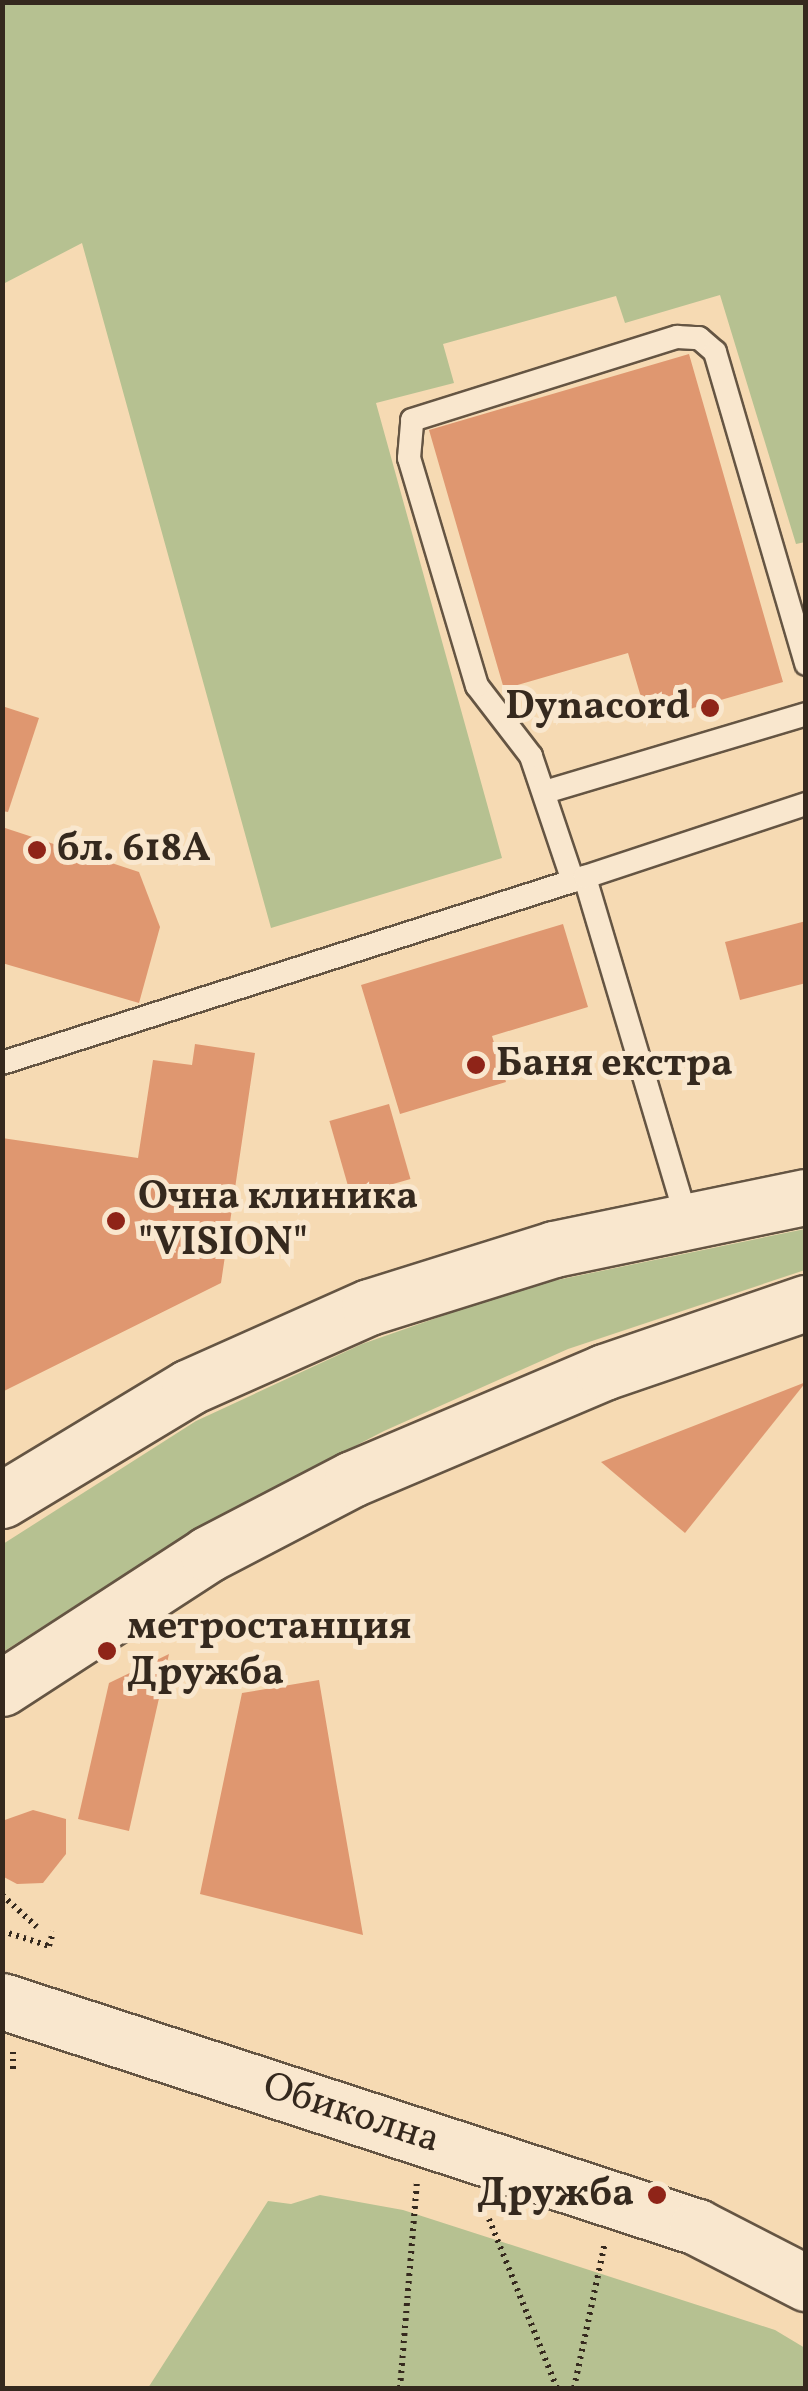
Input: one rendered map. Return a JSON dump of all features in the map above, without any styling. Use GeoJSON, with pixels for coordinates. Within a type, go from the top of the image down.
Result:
{"type":"FeatureCollection","features":[{"type":"Feature","properties":{"kind":"main road"},"geometry":{"type":"LineString","coordinates":[[2,1500],[188,1387],[264,1350],[449,1279],[687,1220],[806,1197]]}},
{"type":"Feature","properties":{"kind":"main road"},"geometry":{"type":"LineString","coordinates":[[2,1688],[208,1554],[352,1479],[604,1372],[806,1303]]}},
{"type":"Feature","properties":{"kind":"main road","name":"Обиколна"},"geometry":{"type":"LineString","coordinates":[[9,2026],[696,2227],[806,2283]]}},
{"type":"Feature","properties":{"kind":"lane"},"geometry":{"type":"LineString","coordinates":[[687,1220],[580,879],[531,756],[477,686],[409,458],[412,420],[677,337],[699,338],[715,352],[806,664]]}},
{"type":"Feature","properties":{"kind":"lane"},"geometry":{"type":"LineString","coordinates":[[545,792],[806,714]]}},
{"type":"Feature","properties":{"kind":"lane"},"geometry":{"type":"LineString","coordinates":[[2,1063],[806,804]]}},
{"type":"Feature","properties":{"kind":"path"},"geometry":{"type":"LineString","coordinates":[[2,1895],[37,1926]]}},
{"type":"Feature","properties":{"kind":"path"},"geometry":{"type":"LineString","coordinates":[[2,1931],[49,1946],[53,1932]]}},
{"type":"Feature","properties":{"kind":"path"},"geometry":{"type":"LineString","coordinates":[[9,2026],[13,2069]]}},
{"type":"Feature","properties":{"kind":"path"},"geometry":{"type":"LineString","coordinates":[[400,2388],[418,2170]]}},
{"type":"Feature","properties":{"kind":"path"},"geometry":{"type":"LineString","coordinates":[[489,2219],[557,2388]]}},
{"type":"Feature","properties":{"kind":"path"},"geometry":{"type":"LineString","coordinates":[[574,2388],[600,2255]]}},
{"type":"Feature","properties":{"kind":"green space"},"geometry":{"type":"Polygon","coordinates":[[[3,2],[805,3],[805,542],[796,544],[720,295],[625,323],[616,296],[443,344],[454,383],[376,403],[502,858],[271,928],[82,243],[3,284],[3,2]]]}},
{"type":"Feature","properties":{"kind":"green space"},"geometry":{"type":"Polygon","coordinates":[[[805,1229],[805,1270],[568,1349],[384,1431],[195,1529],[3,1652],[3,1544],[196,1421],[362,1344],[528,1286],[805,1229]]]}},
{"type":"Feature","properties":{"kind":"green space"},"geometry":{"type":"Polygon","coordinates":[[[320,2195],[403,2210],[775,2330],[805,2348],[805,2388],[148,2388],[268,2201],[291,2204],[320,2195]]]}},
{"type":"Feature","properties":{"kind":"building"},"geometry":{"type":"Polygon","coordinates":[[[689,354],[783,682],[648,721],[628,653],[504,689],[429,430],[689,354]]]}},
{"type":"Feature","properties":{"kind":"building"},"geometry":{"type":"Polygon","coordinates":[[[2,706],[39,718],[8,812],[2,811],[2,706]]]}},
{"type":"Feature","properties":{"kind":"building","name":"бл. 618А"},"geometry":{"type":"Polygon","coordinates":[[[2,827],[139,872],[160,927],[139,1003],[2,963],[2,827]]]}},
{"type":"Feature","properties":{"kind":"building"},"geometry":{"type":"Polygon","coordinates":[[[806,921],[806,983],[740,1000],[725,942],[806,921]]]}},
{"type":"Feature","properties":{"kind":"building"},"geometry":{"type":"Polygon","coordinates":[[[563,924],[588,1007],[492,1036],[506,1082],[400,1114],[361,985],[563,924]]]}},
{"type":"Feature","properties":{"kind":"building","name":"Очна клиника \"VISION\""},"geometry":{"type":"Polygon","coordinates":[[[195,1044],[255,1053],[221,1283],[2,1392],[2,1138],[138,1158],[153,1060],[192,1065],[195,1044]]]}},
{"type":"Feature","properties":{"kind":"building"},"geometry":{"type":"Polygon","coordinates":[[[389,1104],[410,1179],[351,1196],[329,1121],[389,1104]]]}},
{"type":"Feature","properties":{"kind":"building"},"geometry":{"type":"Polygon","coordinates":[[[806,1382],[685,1533],[601,1462],[806,1382]]]}},
{"type":"Feature","properties":{"kind":"building"},"geometry":{"type":"Polygon","coordinates":[[[169,1654],[129,1831],[78,1819],[109,1683],[169,1654]]]}},
{"type":"Feature","properties":{"kind":"building"},"geometry":{"type":"Polygon","coordinates":[[[319,1680],[363,1935],[200,1894],[242,1693],[319,1680]]]}},
{"type":"Feature","properties":{"kind":"building"},"geometry":{"type":"Polygon","coordinates":[[[33,1810],[66,1819],[66,1854],[43,1883],[17,1884],[2,1876],[2,1821],[33,1810]]]}},
{"type":"Feature","properties":{"kind":"place","name":"Dynacord"},"geometry":{"type":"Point","coordinates":[710,708]}},
{"type":"Feature","properties":{"kind":"place","name":"бл. 618А"},"geometry":{"type":"Point","coordinates":[37,850]}},
{"type":"Feature","properties":{"kind":"place","name":"Баня екстра"},"geometry":{"type":"Point","coordinates":[476,1065]}},
{"type":"Feature","properties":{"kind":"place","name":"Очна клиника \"VISION\""},"geometry":{"type":"Point","coordinates":[116,1221]}},
{"type":"Feature","properties":{"kind":"place","name":"метростанция Дружба"},"geometry":{"type":"Point","coordinates":[107,1651]}},
{"type":"Feature","properties":{"kind":"place","name":"Дружба"},"geometry":{"type":"Point","coordinates":[657,2195]}}]}
